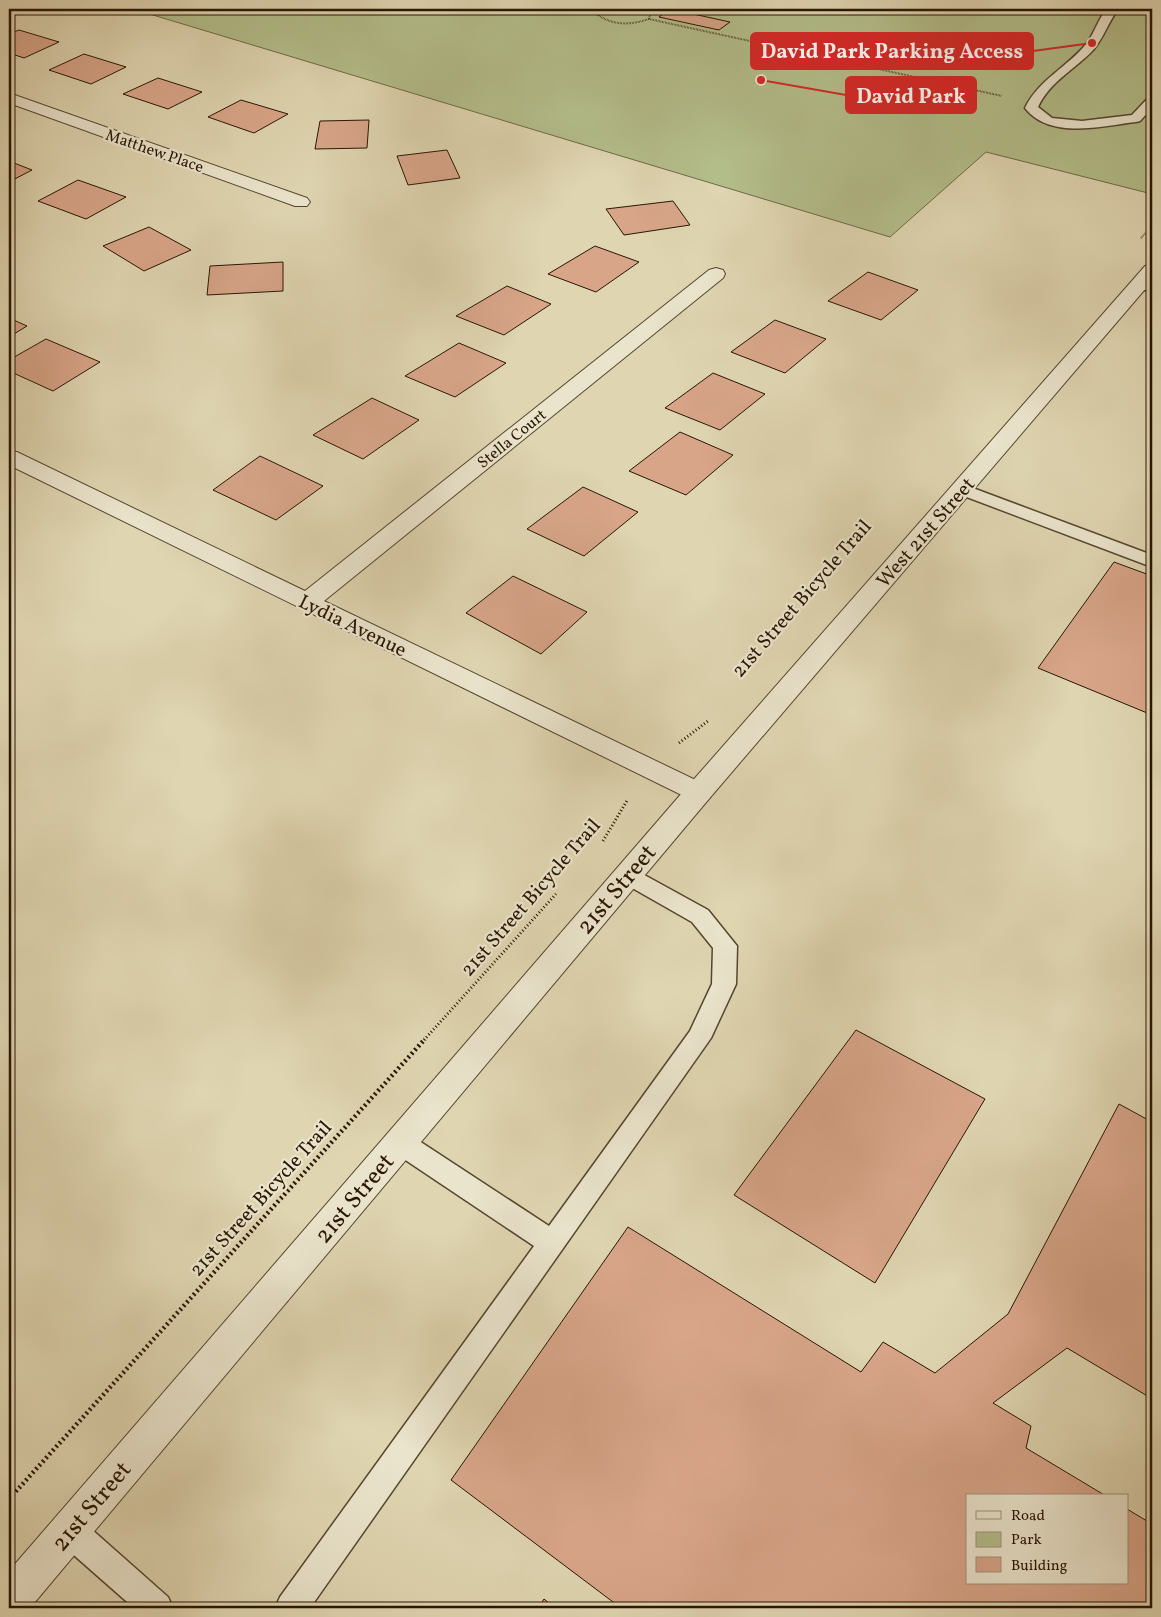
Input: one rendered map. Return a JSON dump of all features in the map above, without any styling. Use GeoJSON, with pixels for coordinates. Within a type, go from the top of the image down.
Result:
{"type":"FeatureCollection","features":[{"type":"Feature","properties":{"kind":"street","name":"Matthew Place"},"geometry":{"type":"LineString","coordinates":[[9,98],[301,202]]}},
{"type":"Feature","properties":{"kind":"street","name":"Stella Court"},"geometry":{"type":"LineString","coordinates":[[306,602],[716,274]]}},
{"type":"Feature","properties":{"kind":"street","name":"West 21st Street"},"geometry":{"type":"LineString","coordinates":[[698,793],[962,489],[1148,281]]}},
{"type":"Feature","properties":{"kind":"street","name":"Lydia Avenue"},"geometry":{"type":"LineString","coordinates":[[9,457],[698,793]]}},
{"type":"Feature","properties":{"kind":"street","name":"21st Street"},"geometry":{"type":"LineString","coordinates":[[9,1602],[698,793]]}},
{"type":"Feature","properties":{"kind":"lane"},"geometry":{"type":"LineString","coordinates":[[1113,9],[1105,16],[1092,43],[1071,66],[1035,95],[1030,108],[1048,122],[1082,125],[1136,118],[1152,101]]}},
{"type":"Feature","properties":{"kind":"lane"},"geometry":{"type":"LineString","coordinates":[[962,489],[1152,561]]}},
{"type":"Feature","properties":{"kind":"lane"},"geometry":{"type":"LineString","coordinates":[[291,1608],[699,1038],[724,984],[724,946],[700,916],[628,875]]}},
{"type":"Feature","properties":{"kind":"lane"},"geometry":{"type":"LineString","coordinates":[[401,1143],[552,1244]]}},
{"type":"Feature","properties":{"kind":"lane"},"geometry":{"type":"LineString","coordinates":[[70,1531],[157,1608]]}},
{"type":"Feature","properties":{"kind":"path"},"geometry":{"type":"LineString","coordinates":[[603,9],[600,10],[598,16],[605,21],[618,24],[637,23],[649,19],[797,53],[1033,101]]}},
{"type":"Feature","properties":{"kind":"path"},"geometry":{"type":"LineString","coordinates":[[648,9],[651,12],[649,19]]}},
{"type":"Feature","properties":{"kind":"path"},"geometry":{"type":"LineString","coordinates":[[1140,239],[1152,226]]}},
{"type":"Feature","properties":{"kind":"path","name":"21st Street Bicycle Trail"},"geometry":{"type":"LineString","coordinates":[[597,848],[629,797],[650,770],[668,751],[712,717]]}},
{"type":"Feature","properties":{"kind":"path","name":"21st Street Bicycle Trail"},"geometry":{"type":"LineString","coordinates":[[9,1499],[558,892]]}},
{"type":"Feature","properties":{"kind":"green space"},"geometry":{"type":"Polygon","coordinates":[[[133,9],[1152,9],[1152,194],[986,152],[890,237],[133,9]]]}},
{"type":"Feature","properties":{"kind":"building"},"geometry":{"type":"Polygon","coordinates":[[[670,9],[730,22],[719,30],[659,17],[670,9]]]}},
{"type":"Feature","properties":{"kind":"building"},"geometry":{"type":"Polygon","coordinates":[[[19,30],[59,42],[24,58],[9,53],[9,34],[19,30]]]}},
{"type":"Feature","properties":{"kind":"building"},"geometry":{"type":"Polygon","coordinates":[[[84,54],[126,67],[91,84],[49,70],[84,54]]]}},
{"type":"Feature","properties":{"kind":"building"},"geometry":{"type":"Polygon","coordinates":[[[158,78],[202,92],[168,109],[123,94],[158,78]]]}},
{"type":"Feature","properties":{"kind":"building"},"geometry":{"type":"Polygon","coordinates":[[[241,100],[288,114],[254,133],[208,117],[241,100]]]}},
{"type":"Feature","properties":{"kind":"building"},"geometry":{"type":"Polygon","coordinates":[[[369,120],[367,148],[315,149],[320,121],[369,120]]]}},
{"type":"Feature","properties":{"kind":"building"},"geometry":{"type":"Polygon","coordinates":[[[447,150],[460,178],[408,185],[397,156],[447,150]]]}},
{"type":"Feature","properties":{"kind":"building"},"geometry":{"type":"Polygon","coordinates":[[[9,161],[32,170],[9,182],[9,161]]]}},
{"type":"Feature","properties":{"kind":"building"},"geometry":{"type":"Polygon","coordinates":[[[78,180],[126,197],[86,219],[38,201],[78,180]]]}},
{"type":"Feature","properties":{"kind":"building"},"geometry":{"type":"Polygon","coordinates":[[[673,201],[690,225],[624,235],[606,209],[673,201]]]}},
{"type":"Feature","properties":{"kind":"building"},"geometry":{"type":"Polygon","coordinates":[[[149,227],[191,250],[144,271],[103,246],[149,227]]]}},
{"type":"Feature","properties":{"kind":"building"},"geometry":{"type":"Polygon","coordinates":[[[595,246],[639,262],[596,292],[548,274],[595,246]]]}},
{"type":"Feature","properties":{"kind":"building"},"geometry":{"type":"Polygon","coordinates":[[[283,262],[283,291],[207,295],[210,266],[283,262]]]}},
{"type":"Feature","properties":{"kind":"building"},"geometry":{"type":"Polygon","coordinates":[[[868,272],[918,290],[881,320],[828,301],[868,272]]]}},
{"type":"Feature","properties":{"kind":"building"},"geometry":{"type":"Polygon","coordinates":[[[507,286],[551,304],[504,335],[456,316],[507,286]]]}},
{"type":"Feature","properties":{"kind":"building"},"geometry":{"type":"Polygon","coordinates":[[[9,318],[27,326],[9,337],[9,318]]]}},
{"type":"Feature","properties":{"kind":"building"},"geometry":{"type":"Polygon","coordinates":[[[775,320],[826,339],[785,373],[731,352],[775,320]]]}},
{"type":"Feature","properties":{"kind":"building"},"geometry":{"type":"Polygon","coordinates":[[[46,339],[100,362],[53,391],[9,371],[9,360],[46,339]]]}},
{"type":"Feature","properties":{"kind":"building"},"geometry":{"type":"Polygon","coordinates":[[[459,343],[506,363],[455,397],[405,376],[459,343]]]}},
{"type":"Feature","properties":{"kind":"building"},"geometry":{"type":"Polygon","coordinates":[[[713,373],[765,394],[720,430],[665,408],[713,373]]]}},
{"type":"Feature","properties":{"kind":"building"},"geometry":{"type":"Polygon","coordinates":[[[372,398],[419,420],[363,459],[313,435],[372,398]]]}},
{"type":"Feature","properties":{"kind":"building"},"geometry":{"type":"Polygon","coordinates":[[[680,432],[733,455],[686,495],[629,471],[680,432]]]}},
{"type":"Feature","properties":{"kind":"building"},"geometry":{"type":"Polygon","coordinates":[[[260,456],[323,486],[276,520],[213,490],[260,456]]]}},
{"type":"Feature","properties":{"kind":"building"},"geometry":{"type":"Polygon","coordinates":[[[583,487],[638,512],[584,556],[527,529],[583,487]]]}},
{"type":"Feature","properties":{"kind":"building"},"geometry":{"type":"Polygon","coordinates":[[[1114,562],[1152,576],[1152,715],[1038,668],[1114,562]]]}},
{"type":"Feature","properties":{"kind":"building"},"geometry":{"type":"Polygon","coordinates":[[[513,576],[587,612],[541,654],[466,613],[513,576]]]}},
{"type":"Feature","properties":{"kind":"building"},"geometry":{"type":"Polygon","coordinates":[[[856,1030],[985,1099],[875,1283],[734,1195],[856,1030]]]}},
{"type":"Feature","properties":{"kind":"building"},"geometry":{"type":"Polygon","coordinates":[[[1119,1104],[1152,1122],[1152,1389],[1149,1397],[1067,1348],[993,1403],[1031,1426],[1026,1448],[1103,1494],[966,1494],[966,1584],[1128,1584],[1128,1510],[1152,1524],[1152,1608],[621,1608],[451,1480],[628,1227],[861,1372],[883,1342],[935,1373],[1008,1314],[1119,1104]]]}},
{"type":"Feature","properties":{"kind":"building"},"geometry":{"type":"Polygon","coordinates":[[[544,1599],[555,1608],[538,1608],[544,1599]]]}},
{"type":"Feature","properties":{"kind":"place","name":"David Park Parking Access"},"geometry":{"type":"Point","coordinates":[1092,43]}},
{"type":"Feature","properties":{"kind":"place","name":"David Park"},"geometry":{"type":"Point","coordinates":[761,80]}}]}
